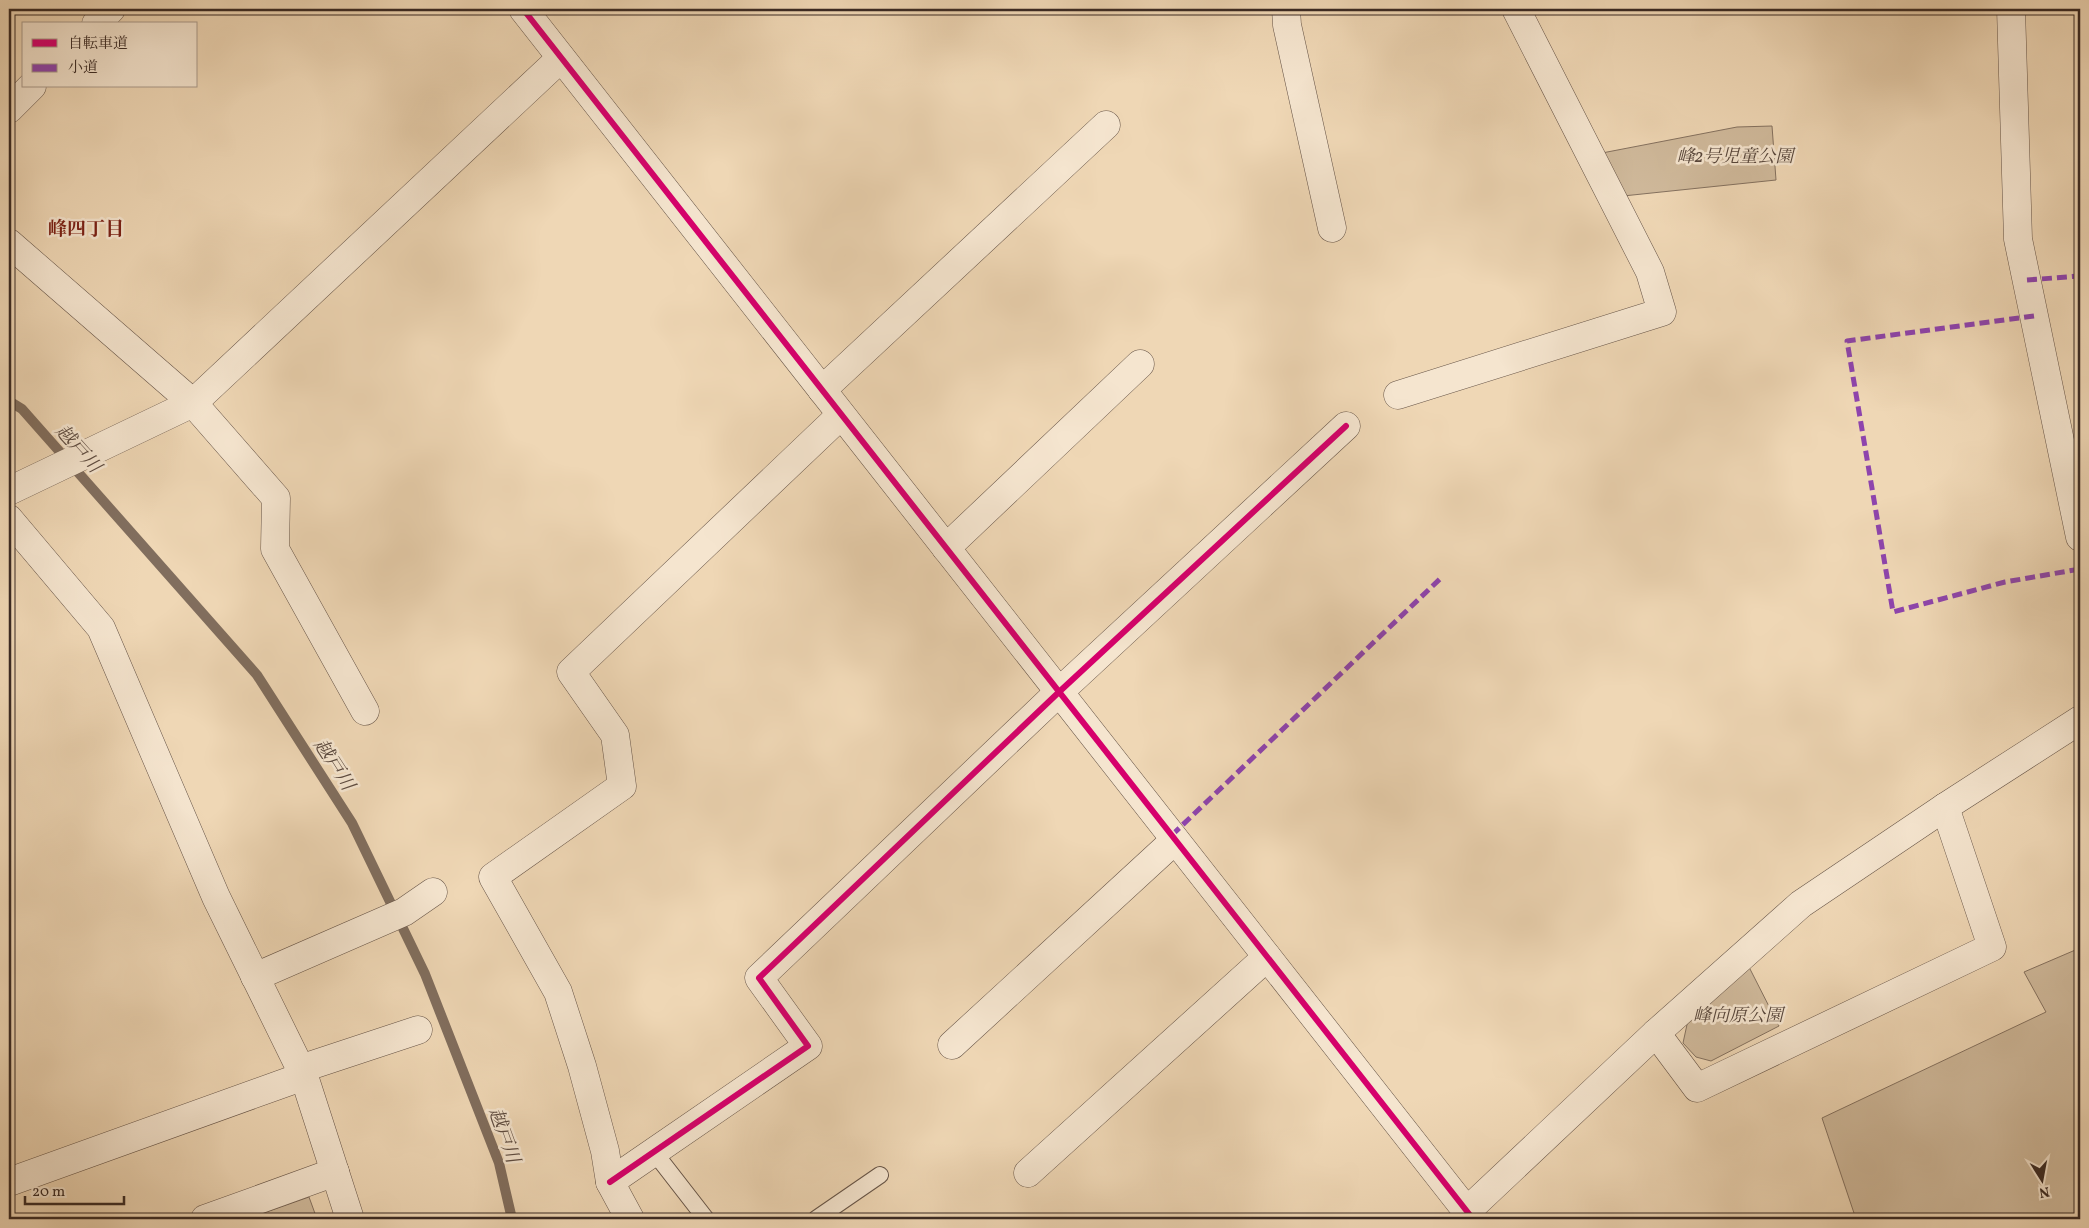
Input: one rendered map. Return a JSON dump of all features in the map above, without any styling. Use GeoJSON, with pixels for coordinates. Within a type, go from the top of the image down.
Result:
{"type":"FeatureCollection","features":[{"type":"Feature","properties":{"kind":"street"},"geometry":{"type":"LineString","coordinates":[[98,22],[111,9]]}},
{"type":"Feature","properties":{"kind":"street"},"geometry":{"type":"LineString","coordinates":[[523,9],[1470,1215],[1656,1033],[1801,904],[1945,807],[2080,720]]}},
{"type":"Feature","properties":{"kind":"street"},"geometry":{"type":"LineString","coordinates":[[1286,9],[1287,25],[1332,228]]}},
{"type":"Feature","properties":{"kind":"street"},"geometry":{"type":"LineString","coordinates":[[1398,395],[1662,312],[1650,272],[1516,9]]}},
{"type":"Feature","properties":{"kind":"street"},"geometry":{"type":"LineString","coordinates":[[2011,9],[2018,239],[2080,537]]}},
{"type":"Feature","properties":{"kind":"street"},"geometry":{"type":"LineString","coordinates":[[9,491],[193,402],[561,58]]}},
{"type":"Feature","properties":{"kind":"street"},"geometry":{"type":"LineString","coordinates":[[9,109],[30,88]]}},
{"type":"Feature","properties":{"kind":"street"},"geometry":{"type":"LineString","coordinates":[[822,390],[1106,125]]}},
{"type":"Feature","properties":{"kind":"street"},"geometry":{"type":"LineString","coordinates":[[9,243],[193,402],[276,498],[275,549],[365,711]]}},
{"type":"Feature","properties":{"kind":"street"},"geometry":{"type":"LineString","coordinates":[[946,548],[1140,364]]}},
{"type":"Feature","properties":{"kind":"street"},"geometry":{"type":"LineString","coordinates":[[630,1219],[610,1182],[605,1151],[582,1066],[558,992],[493,877],[622,786],[615,735],[571,672],[841,415]]}},
{"type":"Feature","properties":{"kind":"street"},"geometry":{"type":"LineString","coordinates":[[610,1182],[808,1046],[759,978],[1060,692],[1346,426]]}},
{"type":"Feature","properties":{"kind":"street"},"geometry":{"type":"LineString","coordinates":[[9,519],[101,628],[216,897],[302,1072],[350,1219]]}},
{"type":"Feature","properties":{"kind":"street"},"geometry":{"type":"LineString","coordinates":[[1656,1033],[1697,1088],[1992,947],[1945,807]]}},
{"type":"Feature","properties":{"kind":"street"},"geometry":{"type":"LineString","coordinates":[[952,1045],[1175,840]]}},
{"type":"Feature","properties":{"kind":"street"},"geometry":{"type":"LineString","coordinates":[[255,977],[404,912],[432,892]]}},
{"type":"Feature","properties":{"kind":"street"},"geometry":{"type":"LineString","coordinates":[[1028,1173],[1267,957]]}},
{"type":"Feature","properties":{"kind":"street"},"geometry":{"type":"LineString","coordinates":[[9,1182],[418,1030]]}},
{"type":"Feature","properties":{"kind":"street"},"geometry":{"type":"LineString","coordinates":[[205,1219],[334,1172]]}},
{"type":"Feature","properties":{"kind":"lane"},"geometry":{"type":"LineString","coordinates":[[654,1152],[706,1219]]}},
{"type":"Feature","properties":{"kind":"lane"},"geometry":{"type":"LineString","coordinates":[[816,1219],[880,1174]]}},
{"type":"Feature","properties":{"kind":"green space","name":"峰2号児童公園"},"geometry":{"type":"Polygon","coordinates":[[[1772,126],[1776,180],[1623,196],[1602,153],[1737,127],[1772,126]]]}},
{"type":"Feature","properties":{"kind":"green space"},"geometry":{"type":"Polygon","coordinates":[[[2080,948],[2080,1219],[1856,1219],[1822,1118],[2046,1012],[2024,972],[2080,948]]]}},
{"type":"Feature","properties":{"kind":"green space","name":"峰向原公園"},"geometry":{"type":"Polygon","coordinates":[[[1749,967],[1779,1026],[1711,1061],[1696,1057],[1683,1043],[1688,1020],[1749,967]]]}},
{"type":"Feature","properties":{"kind":"green space"},"geometry":{"type":"Polygon","coordinates":[[[309,1197],[317,1219],[247,1219],[309,1197]]]}},
{"type":"Feature","properties":{"kind":"waterway","name":"越戸川"},"geometry":{"type":"LineString","coordinates":[[9,401],[22,409],[257,675],[352,823],[425,974],[499,1163],[512,1219]]}},
{"type":"Feature","properties":{"kind":"marked path"},"geometry":{"type":"LineString","coordinates":[[2027,280],[2080,276]]}},
{"type":"Feature","properties":{"kind":"marked path"},"geometry":{"type":"LineString","coordinates":[[2034,316],[1847,341],[1893,612],[2005,582],[2080,569]]}},
{"type":"Feature","properties":{"kind":"marked path"},"geometry":{"type":"LineString","coordinates":[[1172,835],[1442,577]]}},
{"type":"Feature","properties":{"kind":"cycle path"},"geometry":{"type":"LineString","coordinates":[[523,9],[1473,1219]]}},
{"type":"Feature","properties":{"kind":"cycle path"},"geometry":{"type":"LineString","coordinates":[[610,1182],[808,1046],[759,978],[1059,692],[1346,426]]}},
{"type":"Feature","properties":{"kind":"district","name":"峰四丁目"},"geometry":{"type":"Point","coordinates":[86,228]}}]}
